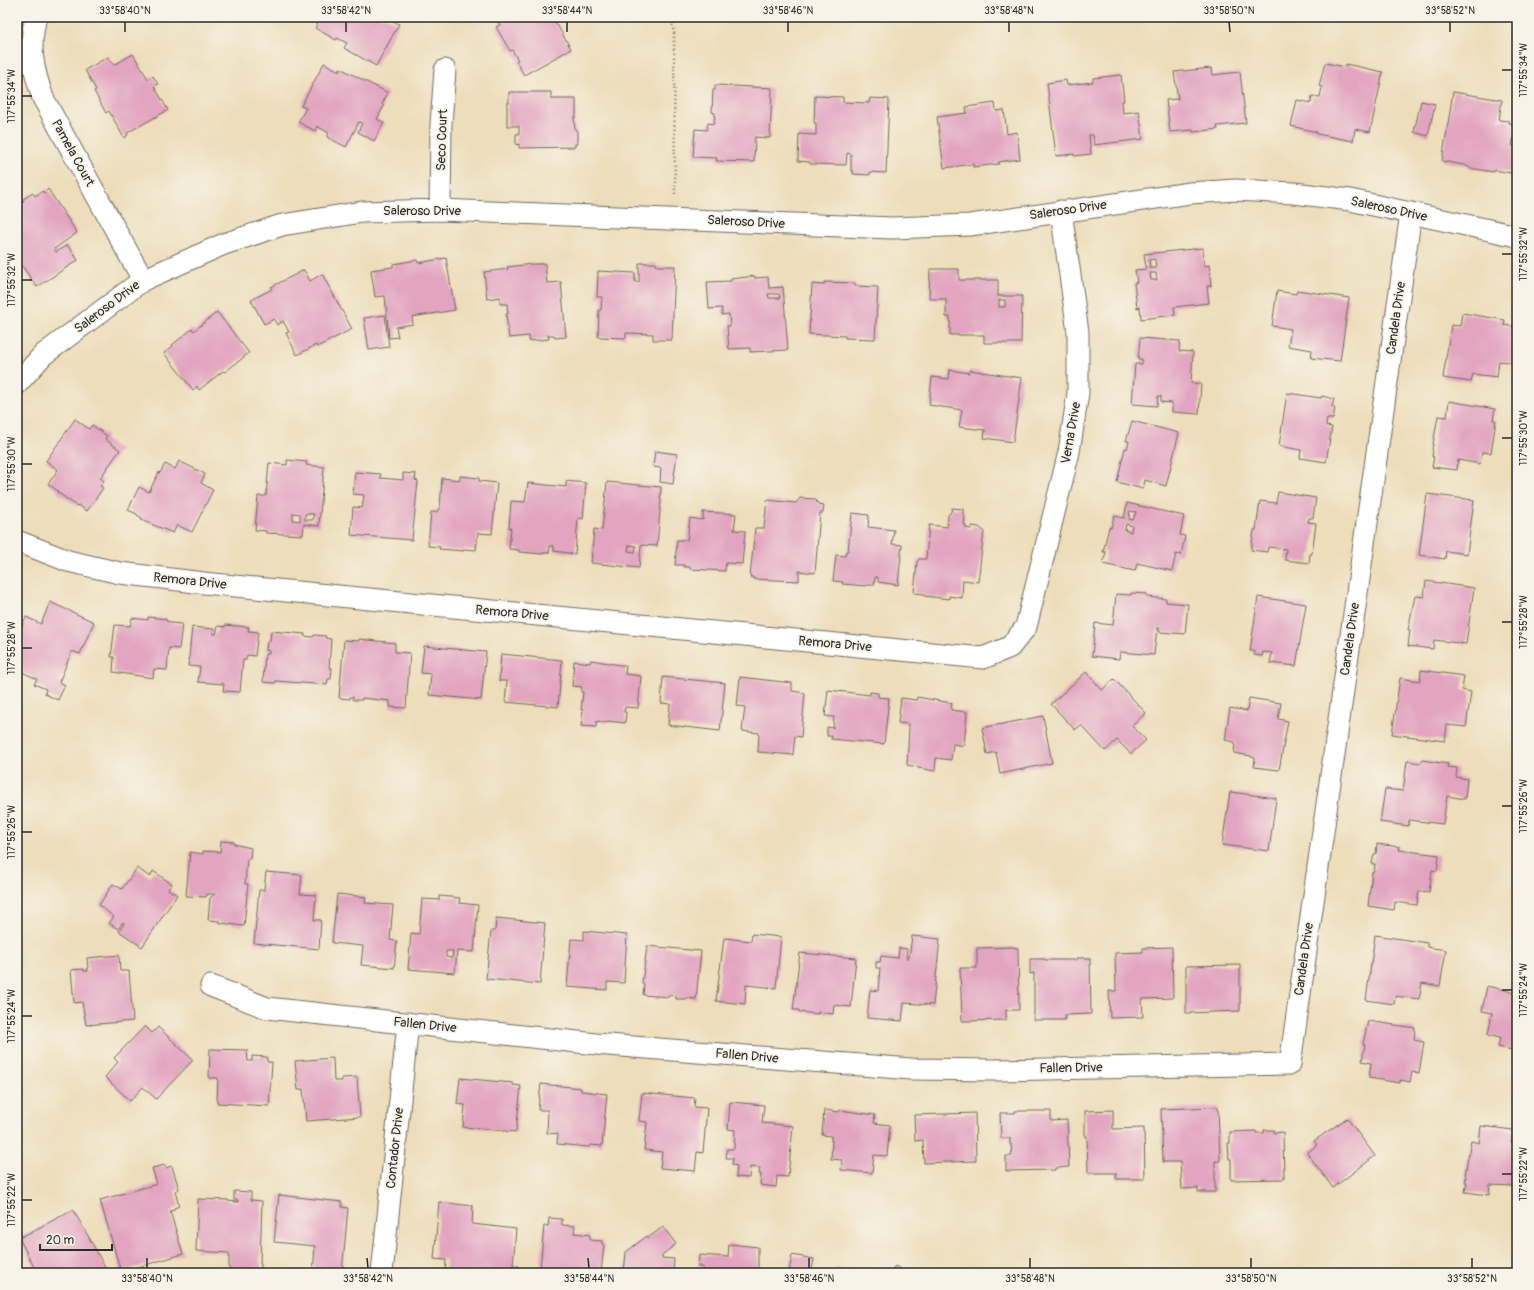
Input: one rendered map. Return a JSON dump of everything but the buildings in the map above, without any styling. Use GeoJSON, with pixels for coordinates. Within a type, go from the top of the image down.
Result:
{"type":"FeatureCollection","features":[{"type":"Feature","properties":{"kind":"street","name":"Pamela Court"},"geometry":{"type":"LineString","coordinates":[[36,17],[33,26],[31,50],[34,74],[42,98],[143,280]]}},
{"type":"Feature","properties":{"kind":"street","name":"Seco Court"},"geometry":{"type":"LineString","coordinates":[[440,210],[441,124],[445,70]]}},
{"type":"Feature","properties":{"kind":"street","name":"Saleroso Drive"},"geometry":{"type":"LineString","coordinates":[[17,384],[43,355],[143,280],[224,244],[282,225],[362,212],[440,210],[892,228],[970,225],[1190,193],[1236,190],[1301,194],[1350,200],[1517,236]]}},
{"type":"Feature","properties":{"kind":"street","name":"Verna Drive"},"geometry":{"type":"LineString","coordinates":[[1010,647],[1026,628],[1068,452],[1078,393],[1078,332],[1061,211]]}},
{"type":"Feature","properties":{"kind":"street","name":"Candela Drive"},"geometry":{"type":"LineString","coordinates":[[1290,1064],[1411,213]]}},
{"type":"Feature","properties":{"kind":"street","name":"Remora Drive"},"geometry":{"type":"LineString","coordinates":[[17,541],[68,561],[120,573],[204,583],[983,658],[1010,647]]}},
{"type":"Feature","properties":{"kind":"street","name":"Fallen Drive"},"geometry":{"type":"LineString","coordinates":[[211,986],[267,1008],[596,1044],[911,1069],[994,1070],[1290,1064]]}},
{"type":"Feature","properties":{"kind":"street","name":"Contador Drive"},"geometry":{"type":"LineString","coordinates":[[382,1273],[408,1023]]}},
{"type":"Feature","properties":{"kind":"path"},"geometry":{"type":"LineString","coordinates":[[672,17],[674,33],[675,219]]}}]}
